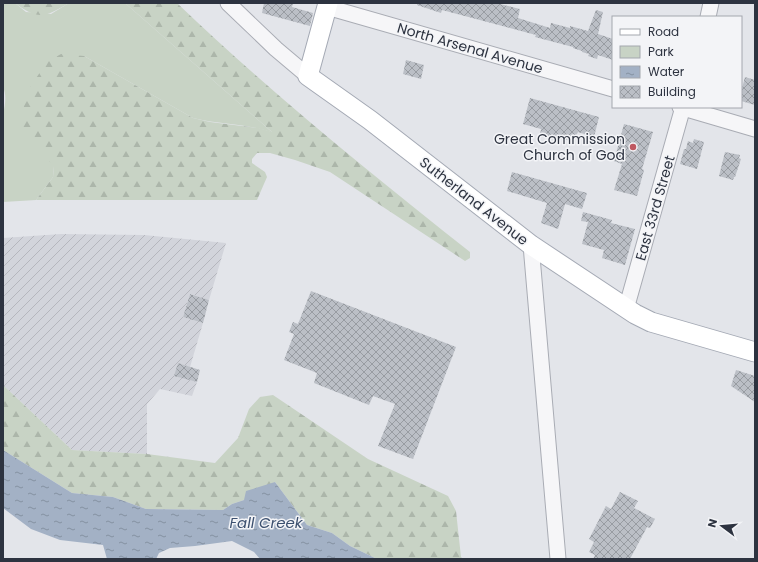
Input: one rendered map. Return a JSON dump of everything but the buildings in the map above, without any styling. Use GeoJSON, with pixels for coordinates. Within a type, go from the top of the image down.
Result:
{"type":"FeatureCollection","features":[{"type":"Feature","properties":{"kind":"main road"},"geometry":{"type":"LineString","coordinates":[[308,76],[328,5]]}},
{"type":"Feature","properties":{"kind":"main road","name":"Sutherland Avenue"},"geometry":{"type":"LineString","coordinates":[[308,76],[370,120],[531,245]]}},
{"type":"Feature","properties":{"kind":"main road"},"geometry":{"type":"LineString","coordinates":[[531,245],[626,309],[651,322],[755,352]]}},
{"type":"Feature","properties":{"kind":"street","name":"Sutherland Avenue"},"geometry":{"type":"LineString","coordinates":[[228,3],[276,49],[308,76]]}},
{"type":"Feature","properties":{"kind":"street"},"geometry":{"type":"LineString","coordinates":[[708,16],[711,3]]}},
{"type":"Feature","properties":{"kind":"street","name":"North Arsenal Avenue"},"geometry":{"type":"LineString","coordinates":[[328,5],[612,89]]}},
{"type":"Feature","properties":{"kind":"street","name":"East 33rd Street"},"geometry":{"type":"LineString","coordinates":[[626,309],[682,108]]}},
{"type":"Feature","properties":{"kind":"street"},"geometry":{"type":"LineString","coordinates":[[685,108],[755,129]]}},
{"type":"Feature","properties":{"kind":"street","name":"Sutherland Avenue"},"geometry":{"type":"LineString","coordinates":[[531,245],[558,559]]}},
{"type":"Feature","properties":{"kind":"shaded area"},"geometry":{"type":"Polygon","coordinates":[[[61,234],[144,235],[226,243],[209,300],[190,294],[183,317],[203,323],[190,367],[178,363],[175,376],[197,382],[192,396],[160,389],[147,404],[147,454],[72,450],[3,385],[3,238],[61,234]]]}},
{"type":"Feature","properties":{"kind":"green space"},"geometry":{"type":"Polygon","coordinates":[[[3,3],[15,3],[26,12],[51,14],[69,3],[125,3],[273,133],[253,127],[193,118],[84,56],[54,166],[53,177],[36,200],[3,202],[3,114],[5,97],[3,87],[3,3]]]}},
{"type":"Feature","properties":{"kind":"green space"},"geometry":{"type":"Polygon","coordinates":[[[15,3],[69,3],[48,14],[36,15],[23,9],[15,3]]]}},
{"type":"Feature","properties":{"kind":"green space"},"geometry":{"type":"Polygon","coordinates":[[[125,3],[177,3],[212,36],[320,131],[470,252],[470,258],[465,261],[330,172],[270,153],[257,153],[252,159],[252,163],[265,172],[267,177],[257,200],[36,200],[53,177],[54,166],[23,135],[20,118],[30,87],[47,62],[61,54],[84,56],[193,118],[210,122],[259,128],[272,132],[125,3]]]}},
{"type":"Feature","properties":{"kind":"green space"},"geometry":{"type":"Polygon","coordinates":[[[3,385],[72,450],[147,454],[215,463],[238,438],[249,409],[260,397],[273,395],[368,459],[448,496],[456,511],[461,557],[463,559],[377,559],[350,546],[332,533],[307,525],[275,482],[223,510],[146,509],[113,497],[72,493],[3,450],[3,385]]]}},
{"type":"Feature","properties":{"kind":"water","name":"Fall Creek"},"geometry":{"type":"Polygon","coordinates":[[[3,450],[72,493],[113,497],[146,509],[223,510],[232,504],[244,500],[246,491],[275,482],[307,525],[332,533],[350,546],[377,559],[260,559],[254,552],[232,541],[170,548],[159,553],[156,559],[107,559],[103,545],[60,540],[31,529],[3,508],[3,450]]]}},
{"type":"Feature","properties":{"kind":"place","name":"Great Commission Church of God"},"geometry":{"type":"Point","coordinates":[633,147]}}]}
